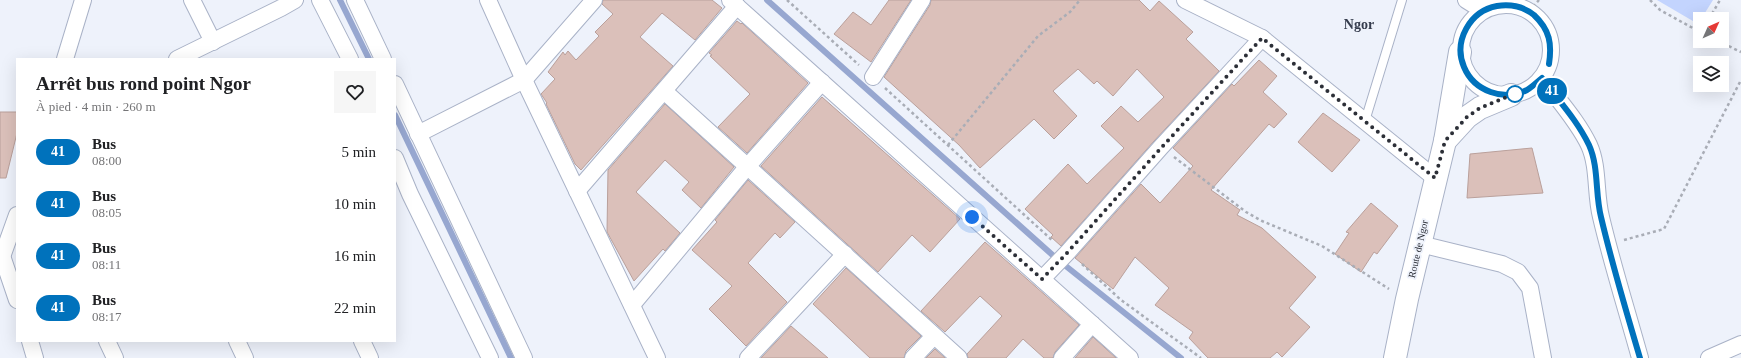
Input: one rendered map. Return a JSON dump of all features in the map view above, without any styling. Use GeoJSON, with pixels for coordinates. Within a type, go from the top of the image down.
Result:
{"type":"FeatureCollection","features":[{"type":"Feature","properties":{"kind":"street"},"geometry":{"type":"LineString","coordinates":[[65,58],[83,0]]}},
{"type":"Feature","properties":{"kind":"street"},"geometry":{"type":"LineString","coordinates":[[192,0],[213,42]]}},
{"type":"Feature","properties":{"kind":"street"},"geometry":{"type":"LineString","coordinates":[[179,58],[295,0]]}},
{"type":"Feature","properties":{"kind":"street"},"geometry":{"type":"LineString","coordinates":[[320,0],[349,58]]}},
{"type":"Feature","properties":{"kind":"street"},"geometry":{"type":"LineString","coordinates":[[355,0],[383,58]]}},
{"type":"Feature","properties":{"kind":"street"},"geometry":{"type":"LineString","coordinates":[[488,0],[524,80],[657,358]]}},
{"type":"Feature","properties":{"kind":"street"},"geometry":{"type":"LineString","coordinates":[[418,134],[524,80],[594,0]]}},
{"type":"Feature","properties":{"kind":"street"},"geometry":{"type":"LineString","coordinates":[[873,77],[922,0]]}},
{"type":"Feature","properties":{"kind":"street"},"geometry":{"type":"LineString","coordinates":[[1185,0],[1262,38],[1435,178]]}},
{"type":"Feature","properties":{"kind":"street"},"geometry":{"type":"LineString","coordinates":[[1445,141],[1467,117],[1480,108],[1511,95],[1528,90],[1542,78],[1549,64],[1551,50],[1548,35],[1534,6],[1472,2],[1462,43],[1464,67],[1471,79],[1482,89],[1496,94],[1511,95]]}},
{"type":"Feature","properties":{"kind":"street"},"geometry":{"type":"LineString","coordinates":[[577,191],[664,91],[733,3],[822,82],[1047,274],[1092,324],[1130,358]]}},
{"type":"Feature","properties":{"kind":"street"},"geometry":{"type":"LineString","coordinates":[[1462,43],[1474,18],[1489,8],[1507,5]]}},
{"type":"Feature","properties":{"kind":"street"},"geometry":{"type":"LineString","coordinates":[[1047,274],[1262,38]]}},
{"type":"Feature","properties":{"kind":"street","name":"Route de Ngor"},"geometry":{"type":"LineString","coordinates":[[1395,358],[1407,298],[1445,141],[1462,43]]}},
{"type":"Feature","properties":{"kind":"street"},"geometry":{"type":"LineString","coordinates":[[1542,78],[1574,120],[1589,146],[1595,165],[1596,192],[1600,217],[1640,358]]}},
{"type":"Feature","properties":{"kind":"street"},"geometry":{"type":"LineString","coordinates":[[632,305],[747,167],[822,82]]}},
{"type":"Feature","properties":{"kind":"street"},"geometry":{"type":"LineString","coordinates":[[396,86],[524,358]]}},
{"type":"Feature","properties":{"kind":"street"},"geometry":{"type":"LineString","coordinates":[[664,91],[958,358]]}},
{"type":"Feature","properties":{"kind":"street"},"geometry":{"type":"LineString","coordinates":[[396,160],[410,194],[490,358]]}},
{"type":"Feature","properties":{"kind":"street"},"geometry":{"type":"LineString","coordinates":[[16,222],[14,236],[1,253],[16,297]]}},
{"type":"Feature","properties":{"kind":"street"},"geometry":{"type":"LineString","coordinates":[[1420,244],[1502,264],[1518,272],[1530,288],[1543,358]]}},
{"type":"Feature","properties":{"kind":"street"},"geometry":{"type":"LineString","coordinates":[[748,358],[845,254]]}},
{"type":"Feature","properties":{"kind":"street"},"geometry":{"type":"LineString","coordinates":[[1062,358],[1092,324]]}},
{"type":"Feature","properties":{"kind":"street"},"geometry":{"type":"LineString","coordinates":[[914,358],[934,336]]}},
{"type":"Feature","properties":{"kind":"street"},"geometry":{"type":"LineString","coordinates":[[30,342],[35,358]]}},
{"type":"Feature","properties":{"kind":"street"},"geometry":{"type":"LineString","coordinates":[[107,342],[115,358]]}},
{"type":"Feature","properties":{"kind":"street"},"geometry":{"type":"LineString","coordinates":[[237,342],[245,358]]}},
{"type":"Feature","properties":{"kind":"street"},"geometry":{"type":"LineString","coordinates":[[362,342],[370,358]]}},
{"type":"Feature","properties":{"kind":"street"},"geometry":{"type":"LineString","coordinates":[[1709,358],[1741,344]]}},
{"type":"Feature","properties":{"kind":"lane"},"geometry":{"type":"LineString","coordinates":[[1365,121],[1402,0]]}},
{"type":"Feature","properties":{"kind":"path"},"geometry":{"type":"LineString","coordinates":[[787,0],[1054,242],[1065,255],[1121,300],[1201,358]]}},
{"type":"Feature","properties":{"kind":"path"},"geometry":{"type":"LineString","coordinates":[[948,145],[1038,36],[1070,12],[1080,0]]}},
{"type":"Feature","properties":{"kind":"path"},"geometry":{"type":"LineString","coordinates":[[1650,0],[1660,10],[1693,28]]}},
{"type":"Feature","properties":{"kind":"path"},"geometry":{"type":"LineString","coordinates":[[1713,12],[1720,0]]}},
{"type":"Feature","properties":{"kind":"path"},"geometry":{"type":"LineString","coordinates":[[1729,46],[1741,52]]}},
{"type":"Feature","properties":{"kind":"path"},"geometry":{"type":"LineString","coordinates":[[1608,245],[1664,229],[1741,80]]}},
{"type":"Feature","properties":{"kind":"path"},"geometry":{"type":"LineString","coordinates":[[1162,147],[1246,212],[1262,221],[1322,246],[1378,283],[1407,298]]}},
{"type":"Feature","properties":{"kind":"shaded area"},"geometry":{"type":"Polygon","coordinates":[[[1657,0],[1713,0],[1706,12],[1693,12],[1693,21],[1657,0]]]}},
{"type":"Feature","properties":{"kind":"building"},"geometry":{"type":"Polygon","coordinates":[[[603,0],[712,0],[722,8],[695,40],[662,13],[640,37],[673,66],[581,170],[575,164],[546,104],[547,103],[541,94],[555,79],[548,72],[563,52],[565,55],[568,51],[576,60],[599,36],[595,32],[613,14],[602,4],[603,0]]]}},
{"type":"Feature","properties":{"kind":"building"},"geometry":{"type":"Polygon","coordinates":[[[889,0],[911,0],[871,62],[834,34],[853,12],[871,25],[889,0]]]}},
{"type":"Feature","properties":{"kind":"building"},"geometry":{"type":"Polygon","coordinates":[[[931,0],[1139,0],[1150,11],[1159,1],[1193,32],[1186,39],[1219,71],[1154,141],[1061,246],[1051,237],[1053,235],[1025,209],[1068,164],[1087,184],[1124,148],[1101,126],[1121,106],[1138,122],[1164,97],[1137,69],[1113,96],[1097,81],[1094,84],[1078,69],[1053,91],[1077,116],[1054,139],[1034,119],[980,168],[959,145],[884,77],[930,5],[931,0]]]}},
{"type":"Feature","properties":{"kind":"building"},"geometry":{"type":"Polygon","coordinates":[[[737,21],[741,24],[742,23],[808,83],[747,153],[718,127],[750,94],[710,56],[712,55],[709,53],[737,21]]]}},
{"type":"Feature","properties":{"kind":"building"},"geometry":{"type":"Polygon","coordinates":[[[1259,60],[1277,76],[1263,92],[1287,114],[1274,128],[1269,124],[1211,190],[1240,210],[1237,215],[1262,228],[1316,277],[1289,308],[1310,327],[1282,357],[1277,352],[1270,358],[1208,358],[1189,338],[1193,332],[1155,305],[1169,288],[1135,257],[1113,289],[1075,258],[1141,184],[1160,203],[1193,166],[1173,148],[1232,84],[1234,86],[1259,60]]]}},
{"type":"Feature","properties":{"kind":"building"},"geometry":{"type":"Polygon","coordinates":[[[822,97],[960,219],[930,252],[912,235],[878,272],[761,166],[822,97]]]}},
{"type":"Feature","properties":{"kind":"building"},"geometry":{"type":"Polygon","coordinates":[[[665,104],[734,167],[701,208],[682,190],[689,182],[665,160],[636,192],[680,233],[665,251],[663,249],[634,281],[607,232],[608,170],[665,104]]]}},
{"type":"Feature","properties":{"kind":"building"},"geometry":{"type":"Polygon","coordinates":[[[0,112],[16,112],[16,137],[6,178],[0,178],[0,112]]]}},
{"type":"Feature","properties":{"kind":"building"},"geometry":{"type":"Polygon","coordinates":[[[1323,113],[1360,140],[1332,172],[1298,142],[1323,113]]]}},
{"type":"Feature","properties":{"kind":"building"},"geometry":{"type":"Polygon","coordinates":[[[1532,148],[1543,193],[1467,198],[1470,154],[1532,148]]]}},
{"type":"Feature","properties":{"kind":"building"},"geometry":{"type":"Polygon","coordinates":[[[748,180],[795,222],[780,238],[775,233],[748,263],[787,302],[746,346],[709,309],[732,286],[692,250],[717,222],[715,220],[748,180]]]}},
{"type":"Feature","properties":{"kind":"building"},"geometry":{"type":"Polygon","coordinates":[[[1371,203],[1398,226],[1377,254],[1374,252],[1361,272],[1335,254],[1349,233],[1346,232],[1371,203]]]}},
{"type":"Feature","properties":{"kind":"building"},"geometry":{"type":"Polygon","coordinates":[[[985,242],[1079,325],[1055,352],[1053,358],[1044,358],[1023,339],[1006,358],[968,358],[967,354],[1002,316],[980,296],[945,332],[921,311],[985,242]]]}},
{"type":"Feature","properties":{"kind":"building"},"geometry":{"type":"Polygon","coordinates":[[[846,268],[921,336],[906,351],[904,358],[870,358],[813,304],[846,268]]]}},
{"type":"Feature","properties":{"kind":"building"},"geometry":{"type":"Polygon","coordinates":[[[791,326],[828,358],[761,358],[791,326]]]}},
{"type":"Feature","properties":{"kind":"building"},"geometry":{"type":"Polygon","coordinates":[[[1093,337],[1116,358],[1075,358],[1093,337]]]}},
{"type":"Feature","properties":{"kind":"building"},"geometry":{"type":"Polygon","coordinates":[[[935,349],[945,358],[926,358],[935,349]]]}},
{"type":"Feature","properties":{"kind":"waterway"},"geometry":{"type":"LineString","coordinates":[[340,0],[369,58]]}},
{"type":"Feature","properties":{"kind":"waterway"},"geometry":{"type":"LineString","coordinates":[[767,0],[1057,259],[1181,358]]}},
{"type":"Feature","properties":{"kind":"waterway"},"geometry":{"type":"LineString","coordinates":[[396,117],[511,358]]}},
{"type":"Feature","properties":{"kind":"bus line","name":"41"},"geometry":{"type":"LineString","coordinates":[[1549,64],[1551,50],[1548,35],[1541,21],[1529,11],[1518,6],[1507,5],[1489,8],[1474,18],[1464,33],[1460,52],[1464,67],[1471,79],[1482,89],[1496,94],[1511,95],[1528,90],[1542,78],[1574,120],[1589,146],[1595,165],[1596,192],[1600,217],[1640,358]]}},
{"type":"Feature","properties":{"kind":"district","name":"Ngor"},"geometry":{"type":"Point","coordinates":[1359,24]}},
{"type":"Feature","properties":{"kind":"route"},"geometry":{"type":"LineString","coordinates":[[972,217],[1042,279],[1262,38],[1435,178],[1445,141],[1467,117],[1480,108],[1519,92],[1515,94]]}}]}
